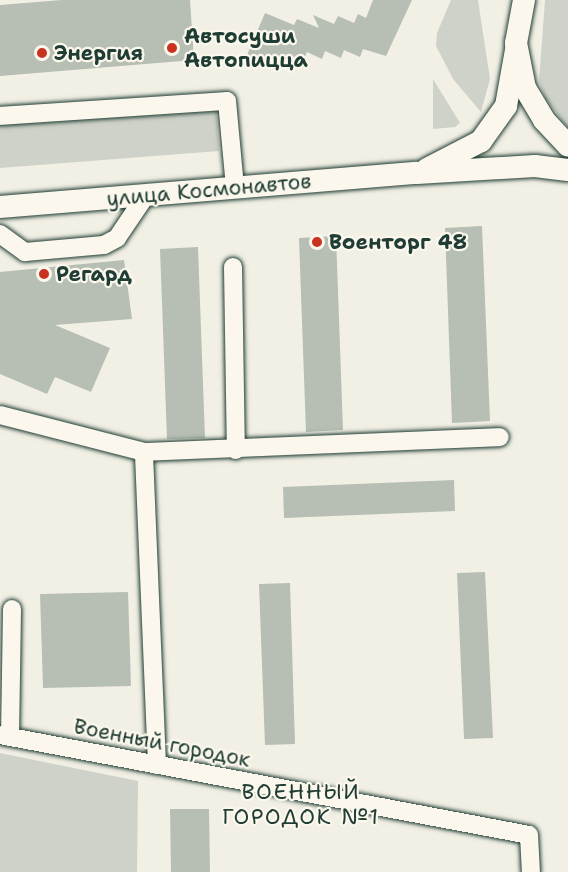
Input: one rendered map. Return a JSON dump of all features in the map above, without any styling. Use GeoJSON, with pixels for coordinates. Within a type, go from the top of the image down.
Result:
{"type":"FeatureCollection","features":[{"type":"Feature","properties":{"kind":"main road"},"geometry":{"type":"LineString","coordinates":[[506,0],[530,101],[568,146]]}},
{"type":"Feature","properties":{"kind":"main road","name":"улица Космонавтов"},"geometry":{"type":"LineString","coordinates":[[417,173],[481,141],[506,106],[524,0]]}},
{"type":"Feature","properties":{"kind":"main road","name":"улица Космонавтов"},"geometry":{"type":"LineString","coordinates":[[0,207],[417,173],[535,166],[568,170]]}},
{"type":"Feature","properties":{"kind":"lane"},"geometry":{"type":"LineString","coordinates":[[0,116],[226,101],[235,188]]}},
{"type":"Feature","properties":{"kind":"lane"},"geometry":{"type":"LineString","coordinates":[[0,234],[25,252],[104,245],[117,238],[146,195]]}},
{"type":"Feature","properties":{"kind":"lane"},"geometry":{"type":"LineString","coordinates":[[233,267],[236,450]]}},
{"type":"Feature","properties":{"kind":"lane"},"geometry":{"type":"LineString","coordinates":[[0,415],[144,452],[236,450],[500,437]]}},
{"type":"Feature","properties":{"kind":"lane"},"geometry":{"type":"LineString","coordinates":[[144,452],[156,765]]}},
{"type":"Feature","properties":{"kind":"lane"},"geometry":{"type":"LineString","coordinates":[[5,736],[12,609]]}},
{"type":"Feature","properties":{"kind":"lane","name":"Военный городок"},"geometry":{"type":"LineString","coordinates":[[5,736],[529,835],[531,872]]}},
{"type":"Feature","properties":{"kind":"shaded area"},"geometry":{"type":"Polygon","coordinates":[[[451,0],[478,0],[490,79],[481,112],[453,79],[436,46],[437,33],[451,0]]]}},
{"type":"Feature","properties":{"kind":"shaded area"},"geometry":{"type":"Polygon","coordinates":[[[545,0],[568,0],[568,128],[546,99],[539,81],[545,0]]]}},
{"type":"Feature","properties":{"kind":"shaded area"},"geometry":{"type":"Polygon","coordinates":[[[433,79],[460,123],[455,127],[433,129],[433,79]]]}},
{"type":"Feature","properties":{"kind":"shaded area"},"geometry":{"type":"Polygon","coordinates":[[[216,109],[219,151],[0,168],[0,125],[216,109]]]}},
{"type":"Feature","properties":{"kind":"shaded area"},"geometry":{"type":"Polygon","coordinates":[[[0,753],[138,781],[137,872],[0,872],[0,753]]]}},
{"type":"Feature","properties":{"kind":"building"},"geometry":{"type":"Polygon","coordinates":[[[62,0],[190,0],[194,60],[0,76],[0,5],[62,0]]]}},
{"type":"Feature","properties":{"kind":"building"},"geometry":{"type":"Polygon","coordinates":[[[373,0],[412,0],[386,56],[363,49],[360,57],[344,50],[341,58],[325,51],[322,59],[307,52],[303,61],[287,54],[284,61],[268,55],[265,62],[247,55],[265,13],[294,25],[297,19],[319,28],[313,15],[334,24],[338,16],[354,23],[358,14],[366,18],[373,0]]]}},
{"type":"Feature","properties":{"kind":"building"},"geometry":{"type":"Polygon","coordinates":[[[482,226],[490,421],[452,423],[445,228],[482,226]]]}},
{"type":"Feature","properties":{"kind":"building"},"geometry":{"type":"Polygon","coordinates":[[[336,236],[343,430],[306,432],[299,238],[336,236]]]}},
{"type":"Feature","properties":{"kind":"building"},"geometry":{"type":"Polygon","coordinates":[[[198,247],[205,438],[167,439],[160,249],[198,247]]]}},
{"type":"Feature","properties":{"kind":"building"},"geometry":{"type":"Polygon","coordinates":[[[124,260],[132,319],[55,325],[110,348],[91,392],[55,377],[47,394],[0,374],[0,272],[124,260]]]}},
{"type":"Feature","properties":{"kind":"building"},"geometry":{"type":"Polygon","coordinates":[[[454,480],[455,511],[284,518],[283,487],[454,480]]]}},
{"type":"Feature","properties":{"kind":"building"},"geometry":{"type":"Polygon","coordinates":[[[485,572],[493,738],[464,739],[457,573],[485,572]]]}},
{"type":"Feature","properties":{"kind":"building"},"geometry":{"type":"Polygon","coordinates":[[[290,583],[295,744],[265,745],[259,584],[290,583]]]}},
{"type":"Feature","properties":{"kind":"building"},"geometry":{"type":"Polygon","coordinates":[[[128,592],[131,686],[43,688],[40,594],[128,592]]]}},
{"type":"Feature","properties":{"kind":"building"},"geometry":{"type":"Polygon","coordinates":[[[170,809],[209,809],[210,872],[171,872],[170,809]]]}},
{"type":"Feature","properties":{"kind":"place","name":"Автосуши Автопицца"},"geometry":{"type":"Point","coordinates":[172,48]}},
{"type":"Feature","properties":{"kind":"place","name":"Энергия"},"geometry":{"type":"Point","coordinates":[42,53]}},
{"type":"Feature","properties":{"kind":"place","name":"Военторг 48"},"geometry":{"type":"Point","coordinates":[317,242]}},
{"type":"Feature","properties":{"kind":"place","name":"Регард"},"geometry":{"type":"Point","coordinates":[44,274]}},
{"type":"Feature","properties":{"kind":"district","name":"ВОЕННЫЙ ГОРОДОК №1"},"geometry":{"type":"Point","coordinates":[301,804]}}]}
